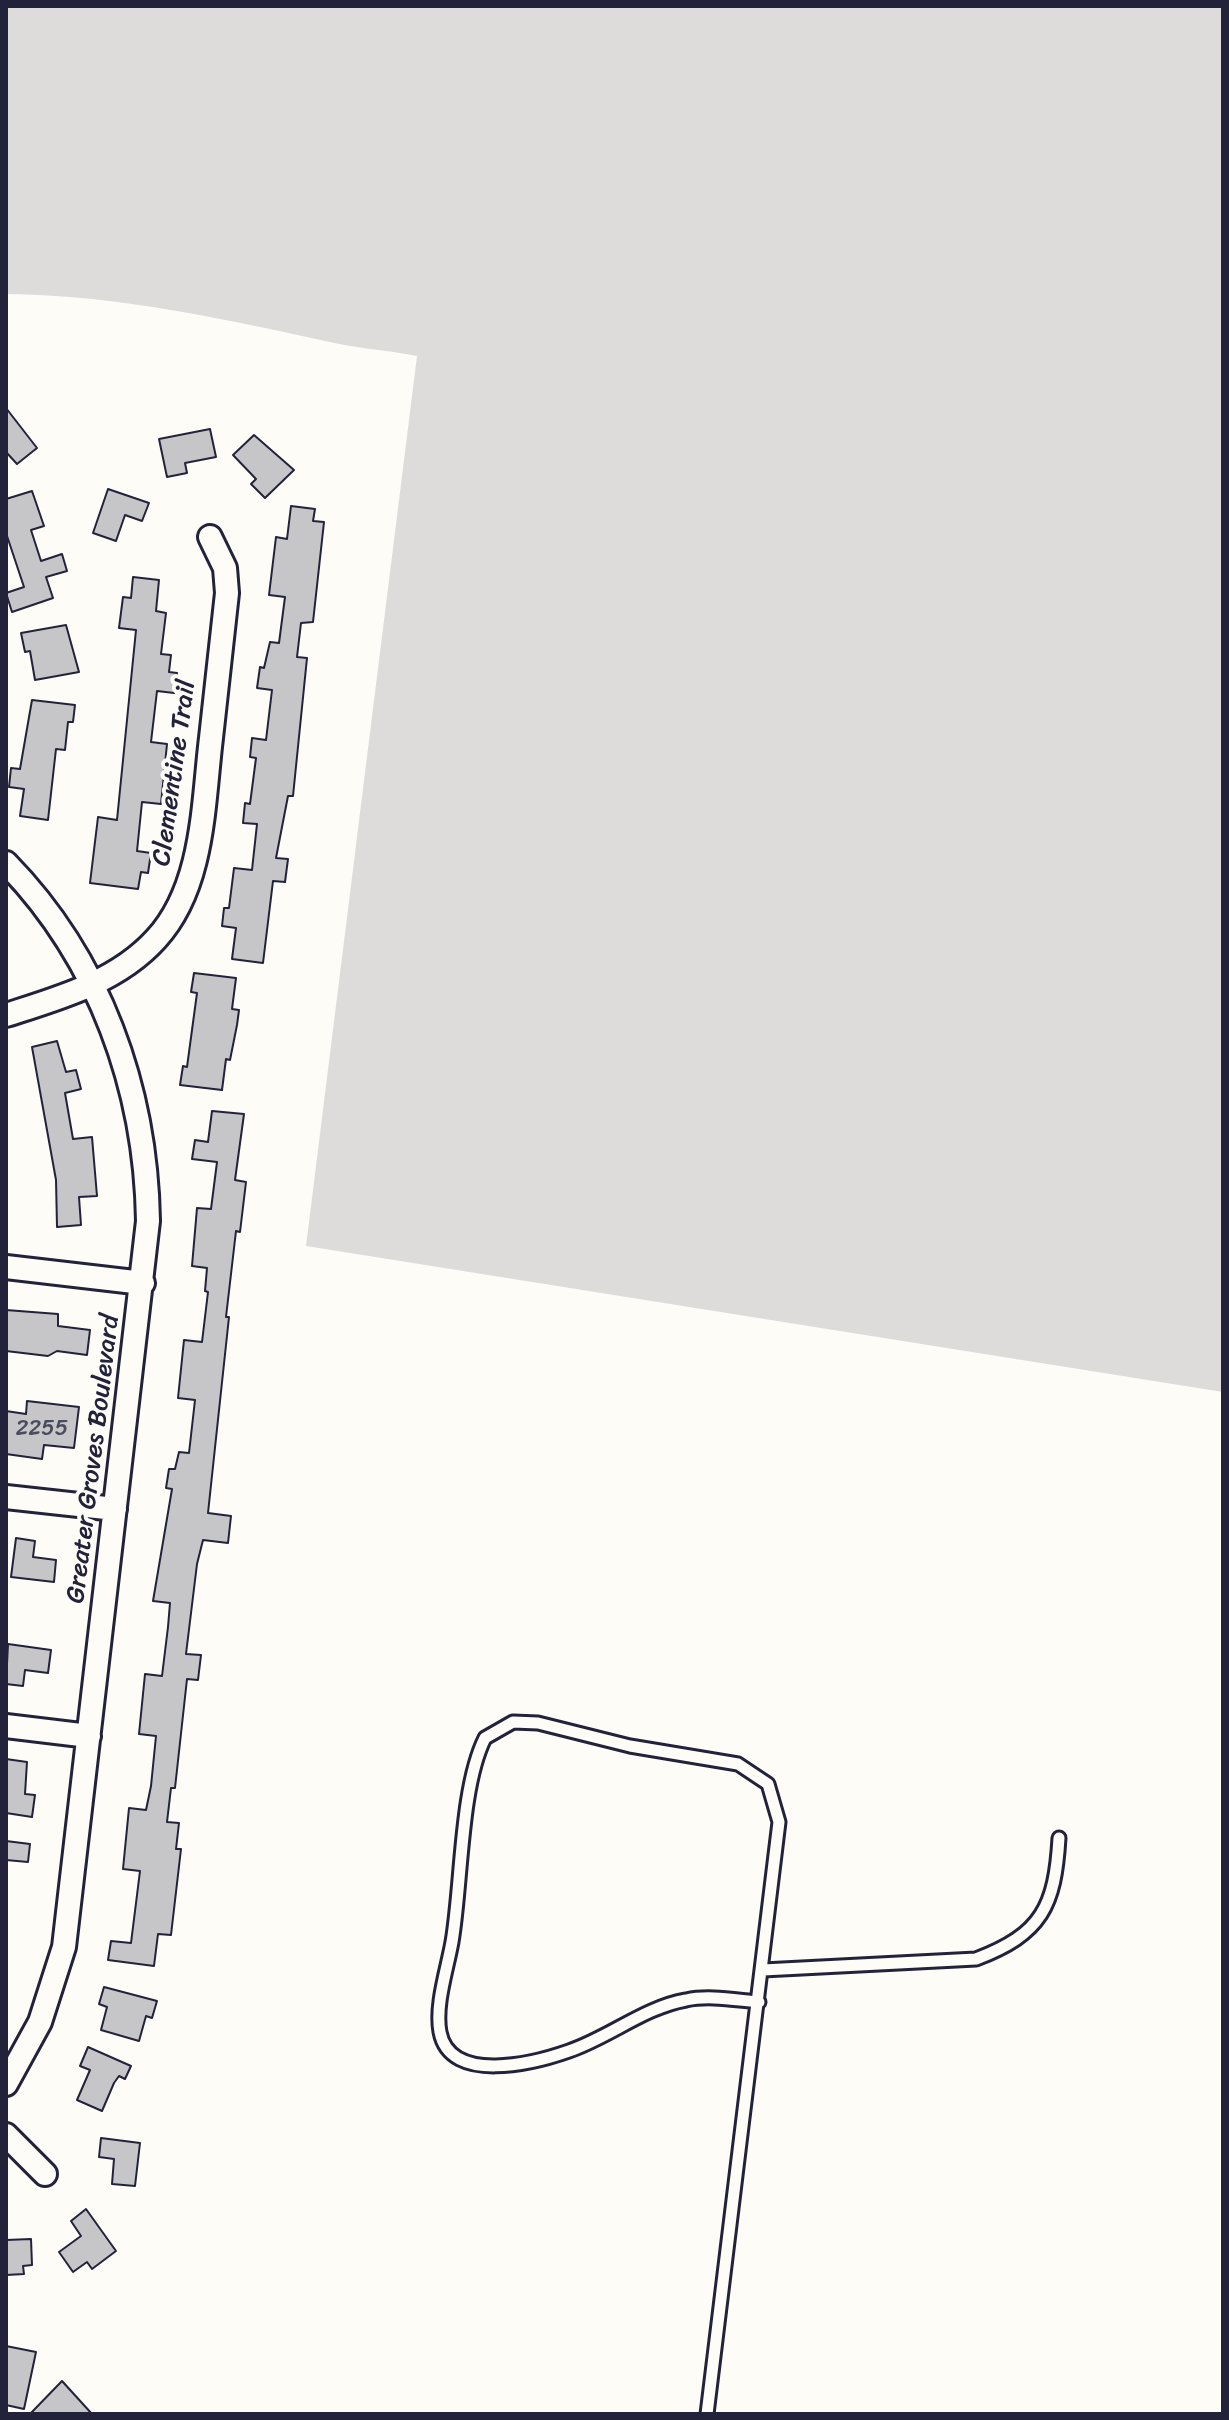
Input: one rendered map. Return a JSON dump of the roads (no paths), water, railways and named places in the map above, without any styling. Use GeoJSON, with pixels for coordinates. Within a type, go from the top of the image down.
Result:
{"type":"FeatureCollection","features":[{"type":"Feature","properties":{"kind":"street","name":"Clementine Trail"},"geometry":{"type":"LineString","coordinates":[[6,1015],[93,985],[155,940],[170,921],[196,855],[227,593],[225,568],[210,537]]}},
{"type":"Feature","properties":{"kind":"street","name":"Greater Groves Boulevard"},"geometry":{"type":"LineString","coordinates":[[6,863],[51,918],[93,985],[125,1063],[141,1131],[147,1200],[143,1283],[60,1966],[40,2022],[6,2084]]}},
{"type":"Feature","properties":{"kind":"street"},"geometry":{"type":"LineString","coordinates":[[6,1267],[143,1283]]}},
{"type":"Feature","properties":{"kind":"street"},"geometry":{"type":"LineString","coordinates":[[6,1497],[115,1509]]}},
{"type":"Feature","properties":{"kind":"street"},"geometry":{"type":"LineString","coordinates":[[6,1726],[89,1736]]}},
{"type":"Feature","properties":{"kind":"street"},"geometry":{"type":"LineString","coordinates":[[6,2135],[45,2174]]}},
{"type":"Feature","properties":{"kind":"lane"},"geometry":{"type":"LineString","coordinates":[[707,2414],[759,2002],[763,1970],[779,1822],[768,1784],[738,1764],[630,1746],[538,1723],[513,1722],[485,1738],[473,1773],[455,1923],[439,2020],[441,2037],[448,2051],[475,2065],[502,2067],[569,2051],[684,2000],[759,2002]]}},
{"type":"Feature","properties":{"kind":"lane"},"geometry":{"type":"LineString","coordinates":[[763,1970],[976,1959],[1003,1949],[1028,1932],[1047,1909],[1056,1879],[1059,1838]]}}]}
